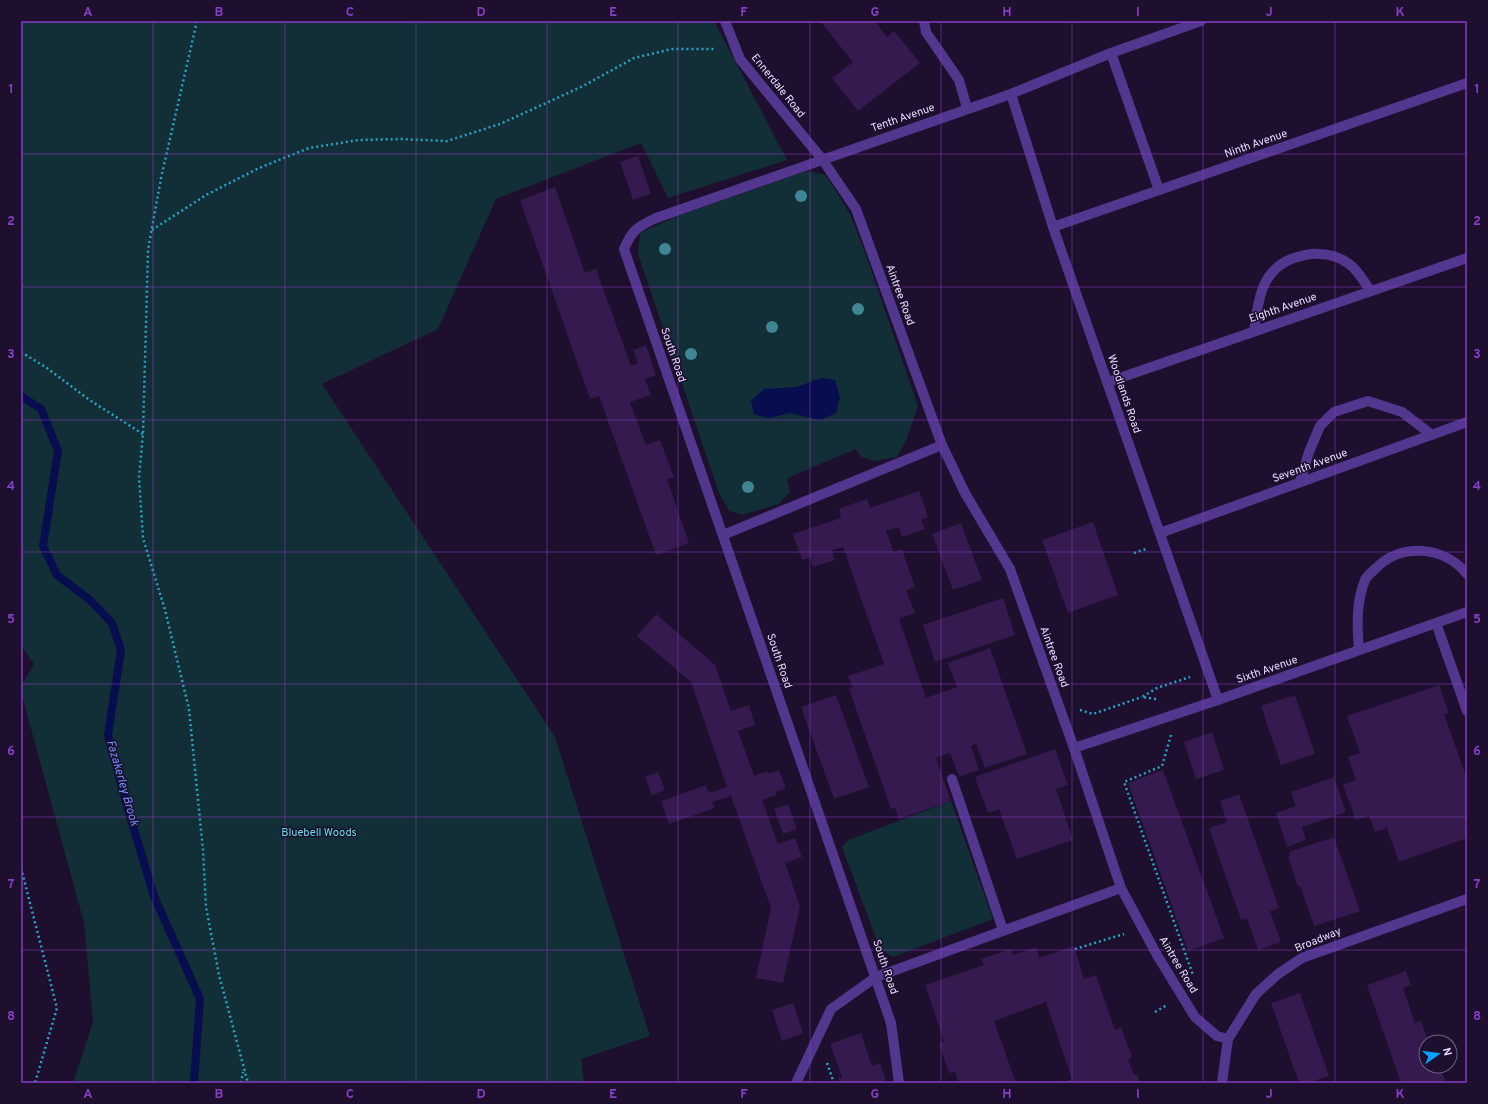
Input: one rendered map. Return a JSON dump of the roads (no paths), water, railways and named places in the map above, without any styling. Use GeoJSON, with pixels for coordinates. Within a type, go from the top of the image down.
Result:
{"type":"FeatureCollection","features":[{"type":"Feature","properties":{"kind":"lane","name":"Ennerdale Road"},"geometry":{"type":"LineString","coordinates":[[725,21],[740,59],[822,159]]}},
{"type":"Feature","properties":{"kind":"lane"},"geometry":{"type":"LineString","coordinates":[[924,21],[926,32],[960,80],[967,108]]}},
{"type":"Feature","properties":{"kind":"lane","name":"Tenth Avenue"},"geometry":{"type":"LineString","coordinates":[[624,249],[628,238],[636,227],[656,218],[967,108],[1011,94],[1111,53],[1201,21]]}},
{"type":"Feature","properties":{"kind":"lane"},"geometry":{"type":"LineString","coordinates":[[1111,53],[1159,190]]}},
{"type":"Feature","properties":{"kind":"lane","name":"Ninth Avenue"},"geometry":{"type":"LineString","coordinates":[[1053,227],[1467,83]]}},
{"type":"Feature","properties":{"kind":"lane","name":"Woodlands Road"},"geometry":{"type":"LineString","coordinates":[[1011,94],[1053,227],[1218,700]]}},
{"type":"Feature","properties":{"kind":"lane","name":"Aintree Road"},"geometry":{"type":"LineString","coordinates":[[822,159],[856,209],[942,445],[965,493],[1010,569],[1074,748],[1121,888],[1157,955],[1196,1017],[1217,1036],[1228,1039]]}},
{"type":"Feature","properties":{"kind":"lane","name":"South Road"},"geometry":{"type":"LineString","coordinates":[[624,249],[876,977],[891,1023],[899,1083]]}},
{"type":"Feature","properties":{"kind":"lane"},"geometry":{"type":"LineString","coordinates":[[1254,331],[1257,302],[1265,284],[1276,267],[1287,261],[1310,253],[1331,255],[1350,264],[1370,290]]}},
{"type":"Feature","properties":{"kind":"lane","name":"Eighth Avenue"},"geometry":{"type":"LineString","coordinates":[[1108,382],[1370,290],[1467,258]]}},
{"type":"Feature","properties":{"kind":"lane"},"geometry":{"type":"LineString","coordinates":[[1300,482],[1309,452],[1320,426],[1334,412],[1368,401],[1402,412],[1432,435]]}},
{"type":"Feature","properties":{"kind":"lane","name":"Seventh Avenue"},"geometry":{"type":"LineString","coordinates":[[1160,533],[1467,422]]}},
{"type":"Feature","properties":{"kind":"lane"},"geometry":{"type":"LineString","coordinates":[[723,535],[942,445]]}},
{"type":"Feature","properties":{"kind":"lane"},"geometry":{"type":"LineString","coordinates":[[1359,650],[1357,617],[1366,579],[1384,559],[1410,550],[1431,551],[1460,565],[1467,574]]}},
{"type":"Feature","properties":{"kind":"lane","name":"Sixth Avenue"},"geometry":{"type":"LineString","coordinates":[[1074,748],[1218,700],[1467,612]]}},
{"type":"Feature","properties":{"kind":"lane"},"geometry":{"type":"LineString","coordinates":[[1436,623],[1467,711]]}},
{"type":"Feature","properties":{"kind":"lane"},"geometry":{"type":"LineString","coordinates":[[952,779],[1003,930]]}},
{"type":"Feature","properties":{"kind":"lane"},"geometry":{"type":"LineString","coordinates":[[797,1081],[831,1008],[876,977],[1121,888]]}},
{"type":"Feature","properties":{"kind":"lane","name":"Broadway"},"geometry":{"type":"LineString","coordinates":[[1222,1083],[1228,1039],[1256,994],[1278,974],[1302,958],[1467,899]]}},
{"type":"Feature","properties":{"kind":"waterway","name":"Fazakerley Brook"},"geometry":{"type":"LineString","coordinates":[[21,396],[41,409],[58,451],[43,546],[57,575],[90,600],[112,623],[121,650],[108,735],[129,813],[154,896],[200,999],[194,1083]]}},
{"type":"Feature","properties":{"kind":"park label","name":"Bluebell Woods"},"geometry":{"type":"Point","coordinates":[319,833]}}]}
